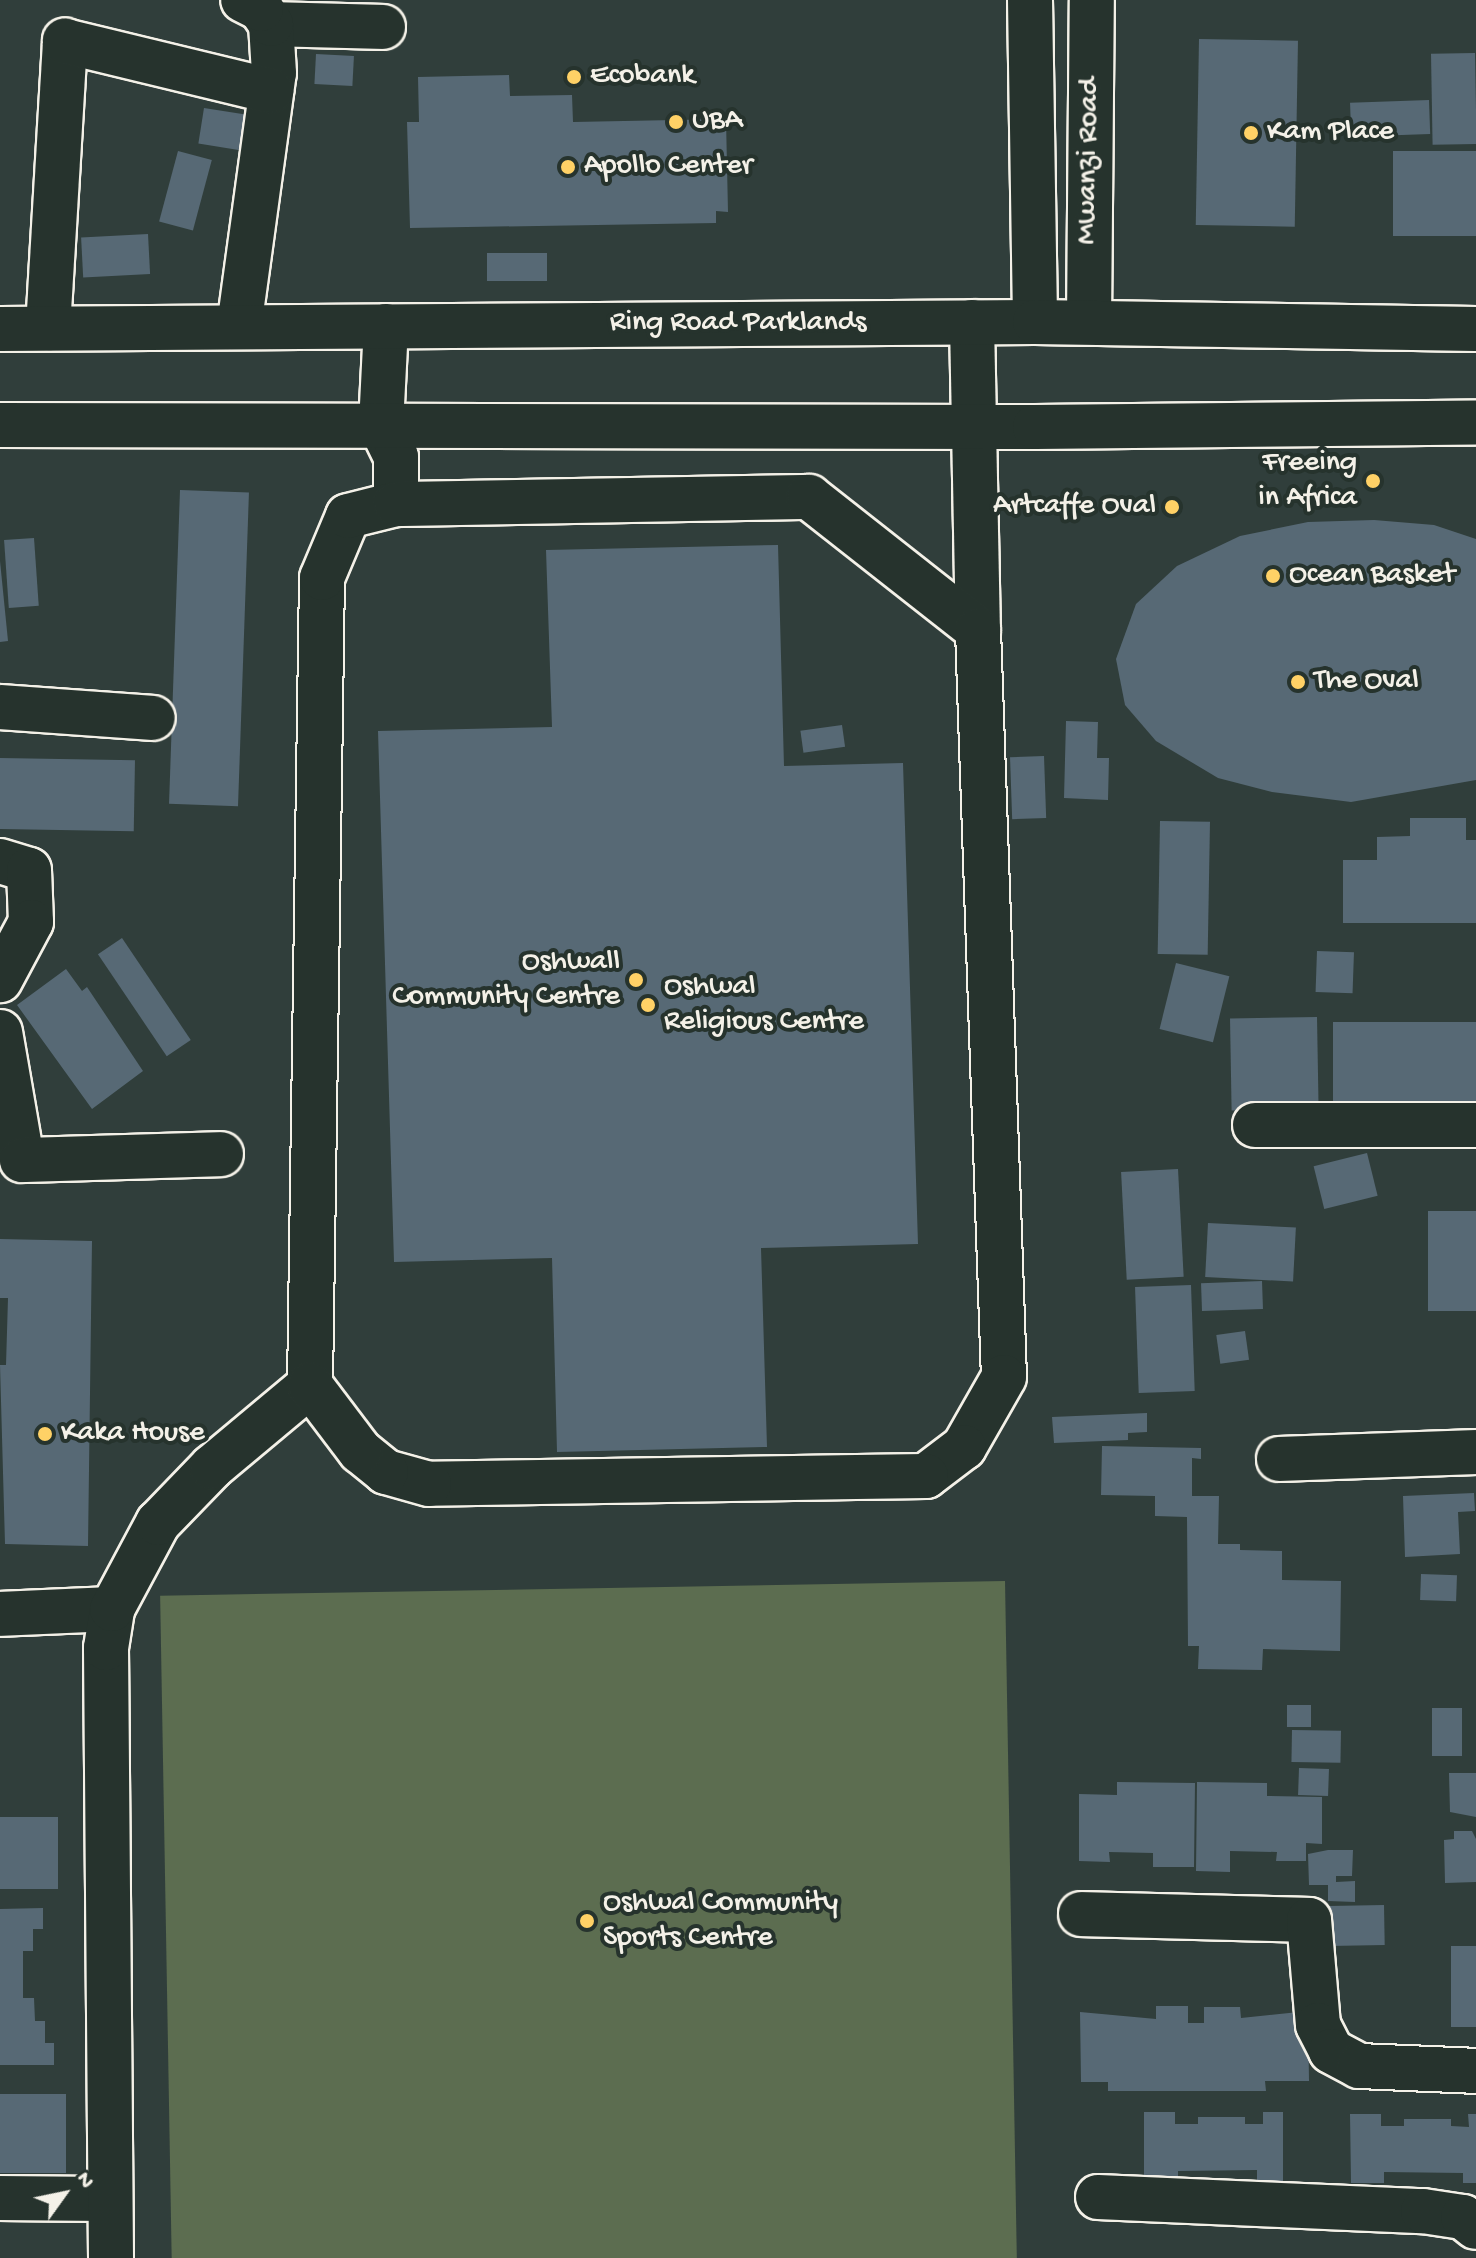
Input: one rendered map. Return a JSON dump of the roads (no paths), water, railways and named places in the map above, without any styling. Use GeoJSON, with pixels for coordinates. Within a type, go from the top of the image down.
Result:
{"type":"FeatureCollection","features":[{"type":"Feature","properties":{"kind":"street","name":"Mwanzi Road"},"geometry":{"type":"LineString","coordinates":[[1030,0],[1035,322]]}},
{"type":"Feature","properties":{"kind":"street","name":"Mwanzi Road"},"geometry":{"type":"LineString","coordinates":[[1089,322],[1092,0]]}},
{"type":"Feature","properties":{"kind":"street"},"geometry":{"type":"LineString","coordinates":[[239,327],[280,12],[383,27]]}},
{"type":"Feature","properties":{"kind":"street"},"geometry":{"type":"LineString","coordinates":[[48,328],[65,41],[271,91]]}},
{"type":"Feature","properties":{"kind":"street"},"geometry":{"type":"LineString","coordinates":[[972,322],[978,630],[1004,1377],[964,1447],[926,1476],[429,1484],[386,1472],[360,1451],[310,1385],[322,578],[348,516],[396,504],[809,497],[978,630]]}},
{"type":"Feature","properties":{"kind":"street","name":"Ring Road Parklands"},"geometry":{"type":"LineString","coordinates":[[0,329],[1089,322],[1476,329]]}},
{"type":"Feature","properties":{"kind":"street"},"geometry":{"type":"LineString","coordinates":[[386,326],[381,426],[396,457],[396,504]]}},
{"type":"Feature","properties":{"kind":"street"},"geometry":{"type":"LineString","coordinates":[[0,425],[974,427],[1476,422]]}},
{"type":"Feature","properties":{"kind":"street"},"geometry":{"type":"LineString","coordinates":[[0,707],[153,718]]}},
{"type":"Feature","properties":{"kind":"street"},"geometry":{"type":"LineString","coordinates":[[0,861],[29,870],[31,922],[0,980]]}},
{"type":"Feature","properties":{"kind":"street"},"geometry":{"type":"LineString","coordinates":[[0,1032],[22,1160],[221,1154]]}},
{"type":"Feature","properties":{"kind":"street"},"geometry":{"type":"LineString","coordinates":[[1255,1125],[1476,1125]]}},
{"type":"Feature","properties":{"kind":"street"},"geometry":{"type":"LineString","coordinates":[[111,2258],[106,1648],[112,1609],[158,1523],[212,1467],[310,1385]]}},
{"type":"Feature","properties":{"kind":"street"},"geometry":{"type":"LineString","coordinates":[[1279,1459],[1476,1452]]}},
{"type":"Feature","properties":{"kind":"street"},"geometry":{"type":"LineString","coordinates":[[0,1614],[112,1609]]}},
{"type":"Feature","properties":{"kind":"street"},"geometry":{"type":"LineString","coordinates":[[1081,1914],[1309,1920],[1318,2025],[1331,2051],[1359,2066],[1476,2071]]}},
{"type":"Feature","properties":{"kind":"street"},"geometry":{"type":"LineString","coordinates":[[1098,2197],[1423,2211],[1463,2217],[1476,2227]]}},
{"type":"Feature","properties":{"kind":"street"},"geometry":{"type":"LineString","coordinates":[[0,2198],[110,2199]]}},
{"type":"Feature","properties":{"kind":"place","name":"Ecobank"},"geometry":{"type":"Point","coordinates":[574,77]}},
{"type":"Feature","properties":{"kind":"place","name":"UBA"},"geometry":{"type":"Point","coordinates":[676,122]}},
{"type":"Feature","properties":{"kind":"place","name":"Kam Place"},"geometry":{"type":"Point","coordinates":[1251,133]}},
{"type":"Feature","properties":{"kind":"place","name":"Apollo Center"},"geometry":{"type":"Point","coordinates":[568,167]}},
{"type":"Feature","properties":{"kind":"place","name":"Freeing in Africa"},"geometry":{"type":"Point","coordinates":[1373,481]}},
{"type":"Feature","properties":{"kind":"place","name":"Artcaffe Oval"},"geometry":{"type":"Point","coordinates":[1172,507]}},
{"type":"Feature","properties":{"kind":"place","name":"Ocean Basket"},"geometry":{"type":"Point","coordinates":[1273,576]}},
{"type":"Feature","properties":{"kind":"place","name":"The Oval"},"geometry":{"type":"Point","coordinates":[1298,682]}},
{"type":"Feature","properties":{"kind":"place","name":"Oshwall Community Centre"},"geometry":{"type":"Point","coordinates":[636,980]}},
{"type":"Feature","properties":{"kind":"place","name":"Oshwal Religious Centre"},"geometry":{"type":"Point","coordinates":[648,1005]}},
{"type":"Feature","properties":{"kind":"place","name":"Kaka House"},"geometry":{"type":"Point","coordinates":[45,1434]}},
{"type":"Feature","properties":{"kind":"place","name":"Oshwal Community Sports Centre"},"geometry":{"type":"Point","coordinates":[587,1921]}}]}
